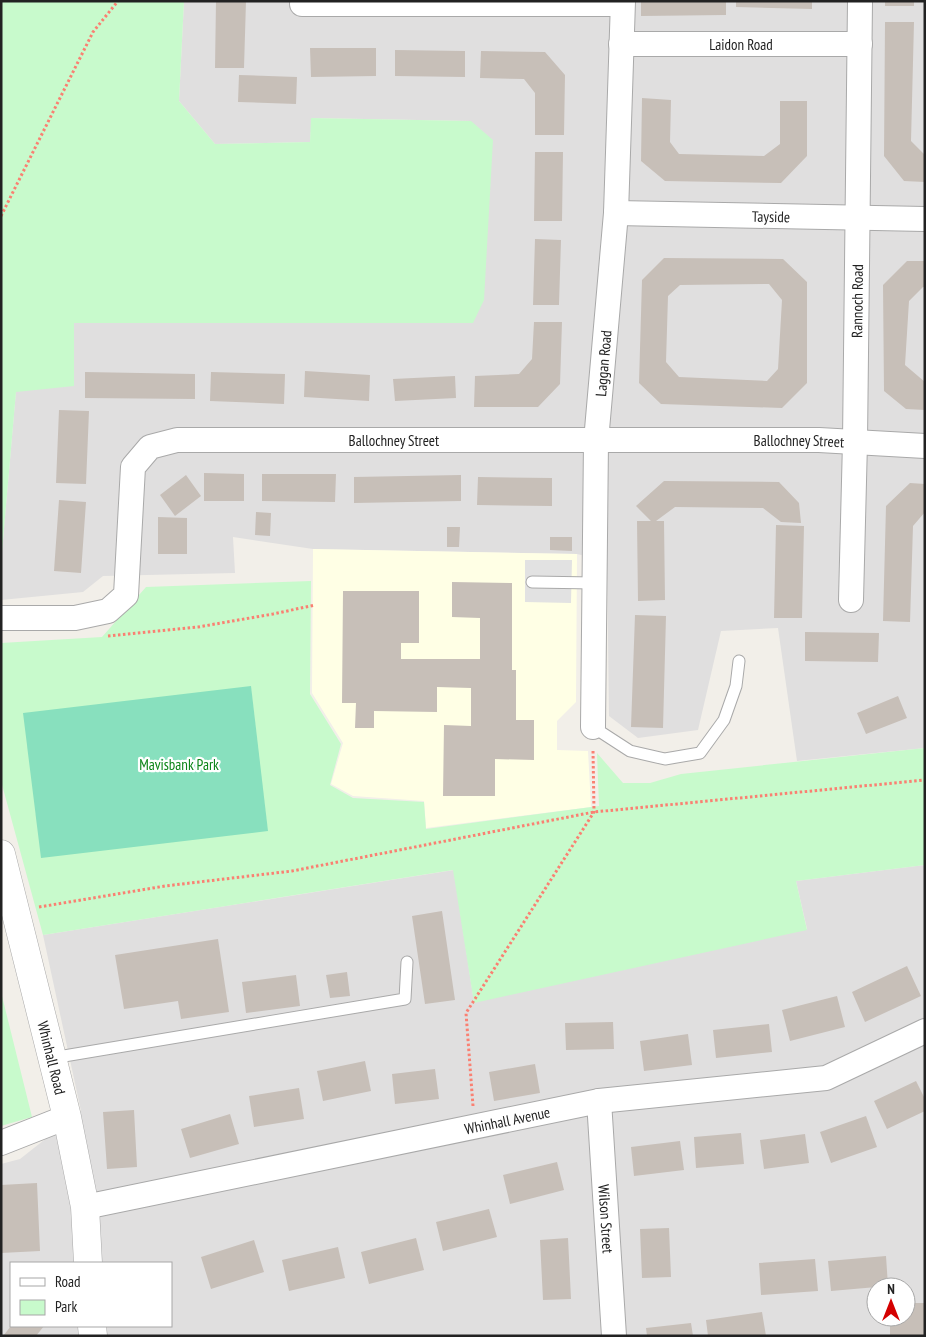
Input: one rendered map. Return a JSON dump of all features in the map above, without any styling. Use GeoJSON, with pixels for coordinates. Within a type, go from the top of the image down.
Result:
{"type":"FeatureCollection","features":[{"type":"Feature","properties":{"kind":"street","name":"Rannoch Road"},"geometry":{"type":"LineString","coordinates":[[850,600],[858,218],[860,1]]}},
{"type":"Feature","properties":{"kind":"street"},"geometry":{"type":"LineString","coordinates":[[302,4],[622,3]]}},
{"type":"Feature","properties":{"kind":"street","name":"Laggan Road"},"geometry":{"type":"LineString","coordinates":[[592,727],[596,441],[616,213],[622,3]]}},
{"type":"Feature","properties":{"kind":"street","name":"Laidon Road"},"geometry":{"type":"LineString","coordinates":[[621,44],[860,44]]}},
{"type":"Feature","properties":{"kind":"street","name":"Tayside"},"geometry":{"type":"LineString","coordinates":[[616,213],[925,219]]}},
{"type":"Feature","properties":{"kind":"street","name":"Ballochney Street"},"geometry":{"type":"LineString","coordinates":[[1,618],[75,618],[108,611],[126,595],[133,467],[150,446],[177,440],[819,440],[925,446]]}},
{"type":"Feature","properties":{"kind":"street","name":"Whinhall Road"},"geometry":{"type":"LineString","coordinates":[[1,854],[67,1117],[85,1207],[88,1262]]}},
{"type":"Feature","properties":{"kind":"street","name":"Whinhall Avenue"},"geometry":{"type":"LineString","coordinates":[[85,1207],[599,1101],[826,1078],[925,1031]]}},
{"type":"Feature","properties":{"kind":"street","name":"Wilson Street"},"geometry":{"type":"LineString","coordinates":[[599,1101],[614,1336]]}},
{"type":"Feature","properties":{"kind":"street"},"geometry":{"type":"LineString","coordinates":[[1,1144],[67,1117]]}},
{"type":"Feature","properties":{"kind":"lane"},"geometry":{"type":"LineString","coordinates":[[532,582],[594,582]]}},
{"type":"Feature","properties":{"kind":"lane"},"geometry":{"type":"LineString","coordinates":[[592,727],[630,751],[665,759],[700,752],[724,720],[736,686],[739,661]]}},
{"type":"Feature","properties":{"kind":"lane"},"geometry":{"type":"LineString","coordinates":[[52,1058],[405,999],[407,962]]}},
{"type":"Feature","properties":{"kind":"path"},"geometry":{"type":"LineString","coordinates":[[1,216],[93,32],[118,1]]}},
{"type":"Feature","properties":{"kind":"path"},"geometry":{"type":"LineString","coordinates":[[88,615],[89,634],[112,636],[198,627],[315,605]]}},
{"type":"Feature","properties":{"kind":"path"},"geometry":{"type":"LineString","coordinates":[[474,1126],[466,1013],[594,812],[592,727]]}},
{"type":"Feature","properties":{"kind":"path"},"geometry":{"type":"LineString","coordinates":[[15,911],[165,886],[292,871],[594,812],[925,780]]}},
{"type":"Feature","properties":{"kind":"shaded area"},"geometry":{"type":"Polygon","coordinates":[[[184,1],[925,1],[925,748],[797,761],[778,628],[721,631],[698,730],[638,738],[609,716],[607,561],[577,554],[313,549],[233,537],[235,573],[103,576],[83,592],[1,600],[1,563],[16,391],[74,323],[473,323],[471,121],[312,118],[310,142],[215,144],[179,101],[184,1]]]}},
{"type":"Feature","properties":{"kind":"shaded area"},"geometry":{"type":"Polygon","coordinates":[[[313,549],[577,554],[576,702],[557,721],[557,750],[588,751],[591,807],[426,828],[424,801],[353,796],[331,784],[343,743],[312,693],[313,549]]]}},
{"type":"Feature","properties":{"kind":"shaded area"},"geometry":{"type":"Polygon","coordinates":[[[525,560],[572,560],[571,603],[525,602],[525,560]]]}},
{"type":"Feature","properties":{"kind":"shaded area"},"geometry":{"type":"Polygon","coordinates":[[[925,865],[925,1336],[1,1336],[1,1164],[20,1159],[81,1111],[43,935],[454,870],[474,1002],[807,929],[796,881],[925,865]]]}},
{"type":"Feature","properties":{"kind":"green space"},"geometry":{"type":"Polygon","coordinates":[[[1,1],[184,1],[179,101],[215,144],[310,142],[311,118],[471,121],[493,140],[484,300],[473,323],[74,323],[74,386],[16,392],[1,563],[1,1]]]}},
{"type":"Feature","properties":{"kind":"green space","name":"Mavisbank Park"},"geometry":{"type":"Polygon","coordinates":[[[311,581],[310,694],[341,744],[330,785],[353,798],[424,802],[426,829],[599,806],[597,753],[623,783],[650,783],[681,774],[925,748],[925,865],[796,881],[807,930],[474,1003],[453,870],[43,935],[1,781],[1,643],[102,637],[146,587],[311,581]]]}},
{"type":"Feature","properties":{"kind":"green space"},"geometry":{"type":"Polygon","coordinates":[[[251,686],[268,831],[41,858],[23,713],[251,686]]]}},
{"type":"Feature","properties":{"kind":"green space"},"geometry":{"type":"Polygon","coordinates":[[[1,992],[32,1117],[1,1126],[1,992]]]}},
{"type":"Feature","properties":{"kind":"building"},"geometry":{"type":"Polygon","coordinates":[[[216,1],[246,1],[244,68],[215,68],[216,1]]]}},
{"type":"Feature","properties":{"kind":"building"},"geometry":{"type":"Polygon","coordinates":[[[641,1],[726,1],[726,15],[641,16],[641,1]]]}},
{"type":"Feature","properties":{"kind":"building"},"geometry":{"type":"Polygon","coordinates":[[[736,1],[812,1],[812,9],[736,7],[736,1]]]}},
{"type":"Feature","properties":{"kind":"building"},"geometry":{"type":"Polygon","coordinates":[[[885,1],[914,1],[914,6],[885,6],[885,1]]]}},
{"type":"Feature","properties":{"kind":"building"},"geometry":{"type":"Polygon","coordinates":[[[885,22],[914,22],[911,141],[925,155],[925,182],[904,181],[884,156],[885,22]]]}},
{"type":"Feature","properties":{"kind":"building"},"geometry":{"type":"Polygon","coordinates":[[[310,48],[376,48],[376,76],[311,77],[310,48]]]}},
{"type":"Feature","properties":{"kind":"building"},"geometry":{"type":"Polygon","coordinates":[[[395,50],[465,51],[465,77],[395,76],[395,50]]]}},
{"type":"Feature","properties":{"kind":"building"},"geometry":{"type":"Polygon","coordinates":[[[481,51],[545,52],[565,75],[564,135],[535,135],[535,93],[524,79],[480,78],[481,51]]]}},
{"type":"Feature","properties":{"kind":"building"},"geometry":{"type":"Polygon","coordinates":[[[239,75],[297,77],[296,104],[238,102],[239,75]]]}},
{"type":"Feature","properties":{"kind":"building"},"geometry":{"type":"Polygon","coordinates":[[[642,98],[671,100],[670,142],[679,154],[764,156],[780,144],[780,101],[807,101],[807,156],[781,183],[665,181],[641,161],[642,98]]]}},
{"type":"Feature","properties":{"kind":"building"},"geometry":{"type":"Polygon","coordinates":[[[535,152],[563,152],[562,221],[534,221],[535,152]]]}},
{"type":"Feature","properties":{"kind":"building"},"geometry":{"type":"Polygon","coordinates":[[[535,239],[561,240],[559,305],[533,305],[535,239]]]}},
{"type":"Feature","properties":{"kind":"building"},"geometry":{"type":"Polygon","coordinates":[[[664,258],[783,259],[807,282],[807,383],[782,408],[661,404],[639,383],[642,280],[664,258]],[[769,284],[680,285],[668,296],[666,362],[679,377],[767,381],[778,369],[782,300],[769,284]]]}},
{"type":"Feature","properties":{"kind":"building"},"geometry":{"type":"Polygon","coordinates":[[[907,261],[925,261],[925,287],[909,301],[905,365],[925,382],[925,410],[906,409],[884,391],[883,285],[907,261]]]}},
{"type":"Feature","properties":{"kind":"building"},"geometry":{"type":"Polygon","coordinates":[[[534,322],[562,322],[560,384],[538,407],[474,407],[475,376],[519,374],[532,359],[534,322]]]}},
{"type":"Feature","properties":{"kind":"building"},"geometry":{"type":"Polygon","coordinates":[[[305,371],[370,375],[369,401],[304,397],[305,371]]]}},
{"type":"Feature","properties":{"kind":"building"},"geometry":{"type":"Polygon","coordinates":[[[85,372],[195,374],[195,399],[85,398],[85,372]]]}},
{"type":"Feature","properties":{"kind":"building"},"geometry":{"type":"Polygon","coordinates":[[[211,372],[285,374],[284,404],[210,401],[211,372]]]}},
{"type":"Feature","properties":{"kind":"building"},"geometry":{"type":"Polygon","coordinates":[[[455,376],[456,398],[395,401],[393,379],[455,376]]]}},
{"type":"Feature","properties":{"kind":"building"},"geometry":{"type":"Polygon","coordinates":[[[59,410],[89,411],[86,484],[56,483],[59,410]]]}},
{"type":"Feature","properties":{"kind":"building"},"geometry":{"type":"Polygon","coordinates":[[[204,473],[244,474],[244,501],[204,501],[204,473]]]}},
{"type":"Feature","properties":{"kind":"building"},"geometry":{"type":"Polygon","coordinates":[[[262,474],[336,474],[335,502],[262,501],[262,474]]]}},
{"type":"Feature","properties":{"kind":"building"},"geometry":{"type":"Polygon","coordinates":[[[186,475],[201,496],[175,516],[160,495],[186,475]]]}},
{"type":"Feature","properties":{"kind":"building"},"geometry":{"type":"Polygon","coordinates":[[[461,475],[461,501],[354,503],[354,477],[461,475]]]}},
{"type":"Feature","properties":{"kind":"building"},"geometry":{"type":"Polygon","coordinates":[[[478,477],[552,478],[552,506],[477,505],[478,477]]]}},
{"type":"Feature","properties":{"kind":"building"},"geometry":{"type":"Polygon","coordinates":[[[664,481],[779,482],[799,503],[801,523],[781,522],[763,508],[675,507],[656,521],[664,521],[665,600],[638,601],[637,521],[651,521],[636,506],[664,481]]]}},
{"type":"Feature","properties":{"kind":"building"},"geometry":{"type":"Polygon","coordinates":[[[910,483],[925,484],[925,512],[913,526],[910,622],[883,621],[886,506],[910,483]]]}},
{"type":"Feature","properties":{"kind":"building"},"geometry":{"type":"Polygon","coordinates":[[[59,500],[86,502],[81,573],[54,571],[59,500]]]}},
{"type":"Feature","properties":{"kind":"building"},"geometry":{"type":"Polygon","coordinates":[[[256,512],[271,513],[270,536],[255,535],[256,512]]]}},
{"type":"Feature","properties":{"kind":"building"},"geometry":{"type":"Polygon","coordinates":[[[158,517],[187,518],[187,554],[158,554],[158,517]]]}},
{"type":"Feature","properties":{"kind":"building"},"geometry":{"type":"Polygon","coordinates":[[[776,525],[804,526],[802,618],[774,618],[776,525]]]}},
{"type":"Feature","properties":{"kind":"building"},"geometry":{"type":"Polygon","coordinates":[[[447,527],[460,527],[459,547],[447,547],[447,527]]]}},
{"type":"Feature","properties":{"kind":"building"},"geometry":{"type":"Polygon","coordinates":[[[550,537],[572,537],[572,551],[550,550],[550,537]]]}},
{"type":"Feature","properties":{"kind":"building"},"geometry":{"type":"Polygon","coordinates":[[[452,582],[512,583],[512,670],[516,670],[516,720],[534,720],[534,760],[495,759],[495,796],[443,796],[444,725],[471,726],[471,688],[437,687],[437,712],[374,711],[374,728],[355,728],[356,703],[342,703],[343,591],[419,591],[419,643],[401,643],[401,659],[480,659],[480,618],[452,617],[452,582]]]}},
{"type":"Feature","properties":{"kind":"building"},"geometry":{"type":"Polygon","coordinates":[[[635,615],[666,616],[663,728],[631,727],[635,615]]]}},
{"type":"Feature","properties":{"kind":"building"},"geometry":{"type":"Polygon","coordinates":[[[805,632],[879,633],[878,662],[805,661],[805,632]]]}},
{"type":"Feature","properties":{"kind":"building"},"geometry":{"type":"Polygon","coordinates":[[[898,696],[907,718],[866,734],[857,713],[898,696]]]}},
{"type":"Feature","properties":{"kind":"building"},"geometry":{"type":"Polygon","coordinates":[[[442,911],[455,1000],[425,1004],[412,916],[442,911]]]}},
{"type":"Feature","properties":{"kind":"building"},"geometry":{"type":"Polygon","coordinates":[[[218,939],[229,1012],[181,1019],[178,1001],[124,1009],[115,955],[218,939]]]}},
{"type":"Feature","properties":{"kind":"building"},"geometry":{"type":"Polygon","coordinates":[[[907,966],[921,996],[865,1022],[852,992],[907,966]]]}},
{"type":"Feature","properties":{"kind":"building"},"geometry":{"type":"Polygon","coordinates":[[[347,972],[350,996],[330,998],[326,975],[347,972]]]}},
{"type":"Feature","properties":{"kind":"building"},"geometry":{"type":"Polygon","coordinates":[[[296,975],[300,1006],[246,1013],[242,982],[296,975]]]}},
{"type":"Feature","properties":{"kind":"building"},"geometry":{"type":"Polygon","coordinates":[[[837,996],[845,1027],[790,1041],[782,1010],[837,996]]]}},
{"type":"Feature","properties":{"kind":"building"},"geometry":{"type":"Polygon","coordinates":[[[613,1022],[614,1049],[566,1050],[565,1023],[613,1022]]]}},
{"type":"Feature","properties":{"kind":"building"},"geometry":{"type":"Polygon","coordinates":[[[769,1024],[772,1052],[716,1058],[713,1030],[769,1024]]]}},
{"type":"Feature","properties":{"kind":"building"},"geometry":{"type":"Polygon","coordinates":[[[688,1034],[692,1065],[644,1071],[640,1041],[688,1034]]]}},
{"type":"Feature","properties":{"kind":"building"},"geometry":{"type":"Polygon","coordinates":[[[365,1061],[371,1091],[323,1101],[317,1071],[365,1061]]]}},
{"type":"Feature","properties":{"kind":"building"},"geometry":{"type":"Polygon","coordinates":[[[535,1064],[540,1093],[494,1101],[489,1072],[535,1064]]]}},
{"type":"Feature","properties":{"kind":"building"},"geometry":{"type":"Polygon","coordinates":[[[435,1069],[439,1099],[395,1104],[392,1074],[435,1069]]]}},
{"type":"Feature","properties":{"kind":"building"},"geometry":{"type":"Polygon","coordinates":[[[916,1081],[925,1099],[925,1111],[887,1129],[874,1101],[916,1081]]]}},
{"type":"Feature","properties":{"kind":"building"},"geometry":{"type":"Polygon","coordinates":[[[299,1088],[304,1119],[254,1127],[249,1096],[299,1088]]]}},
{"type":"Feature","properties":{"kind":"building"},"geometry":{"type":"Polygon","coordinates":[[[134,1110],[137,1167],[107,1169],[103,1112],[134,1110]]]}},
{"type":"Feature","properties":{"kind":"building"},"geometry":{"type":"Polygon","coordinates":[[[230,1114],[239,1144],[190,1158],[181,1129],[230,1114]]]}},
{"type":"Feature","properties":{"kind":"building"},"geometry":{"type":"Polygon","coordinates":[[[866,1116],[877,1147],[831,1163],[820,1132],[866,1116]]]}},
{"type":"Feature","properties":{"kind":"building"},"geometry":{"type":"Polygon","coordinates":[[[741,1133],[744,1164],[696,1168],[694,1137],[741,1133]]]}},
{"type":"Feature","properties":{"kind":"building"},"geometry":{"type":"Polygon","coordinates":[[[805,1134],[809,1163],[764,1169],[760,1140],[805,1134]]]}},
{"type":"Feature","properties":{"kind":"building"},"geometry":{"type":"Polygon","coordinates":[[[680,1141],[684,1170],[634,1176],[631,1147],[680,1141]]]}},
{"type":"Feature","properties":{"kind":"building"},"geometry":{"type":"Polygon","coordinates":[[[557,1162],[564,1190],[510,1204],[503,1175],[557,1162]]]}},
{"type":"Feature","properties":{"kind":"building"},"geometry":{"type":"Polygon","coordinates":[[[37,1183],[40,1251],[1,1253],[1,1185],[37,1183]]]}},
{"type":"Feature","properties":{"kind":"building"},"geometry":{"type":"Polygon","coordinates":[[[489,1209],[497,1237],[443,1251],[436,1222],[489,1209]]]}},
{"type":"Feature","properties":{"kind":"building"},"geometry":{"type":"Polygon","coordinates":[[[669,1228],[671,1277],[642,1278],[640,1229],[669,1228]]]}},
{"type":"Feature","properties":{"kind":"building"},"geometry":{"type":"Polygon","coordinates":[[[416,1238],[424,1270],[369,1284],[361,1252],[416,1238]]]}},
{"type":"Feature","properties":{"kind":"building"},"geometry":{"type":"Polygon","coordinates":[[[568,1238],[571,1299],[543,1300],[540,1240],[568,1238]]]}},
{"type":"Feature","properties":{"kind":"building"},"geometry":{"type":"Polygon","coordinates":[[[254,1240],[264,1272],[211,1289],[201,1257],[254,1240]]]}},
{"type":"Feature","properties":{"kind":"building"},"geometry":{"type":"Polygon","coordinates":[[[338,1247],[345,1278],[289,1291],[282,1260],[338,1247]]]}},
{"type":"Feature","properties":{"kind":"building"},"geometry":{"type":"Polygon","coordinates":[[[886,1256],[887,1277],[866,1277],[866,1288],[831,1291],[828,1261],[886,1256]]]}},
{"type":"Feature","properties":{"kind":"building"},"geometry":{"type":"Polygon","coordinates":[[[815,1259],[818,1291],[761,1295],[759,1263],[815,1259]]]}},
{"type":"Feature","properties":{"kind":"building"},"geometry":{"type":"Polygon","coordinates":[[[916,1303],[925,1303],[925,1335],[890,1336],[890,1327],[916,1327],[916,1303]]]}},
{"type":"Feature","properties":{"kind":"building"},"geometry":{"type":"Polygon","coordinates":[[[762,1312],[766,1336],[708,1336],[706,1320],[762,1312]]]}},
{"type":"Feature","properties":{"kind":"building"},"geometry":{"type":"Polygon","coordinates":[[[691,1323],[693,1336],[647,1336],[646,1328],[691,1323]]]}},
{"type":"Feature","properties":{"kind":"building"},"geometry":{"type":"Polygon","coordinates":[[[10,1327],[43,1327],[36,1336],[3,1336],[10,1327]]]}}]}
